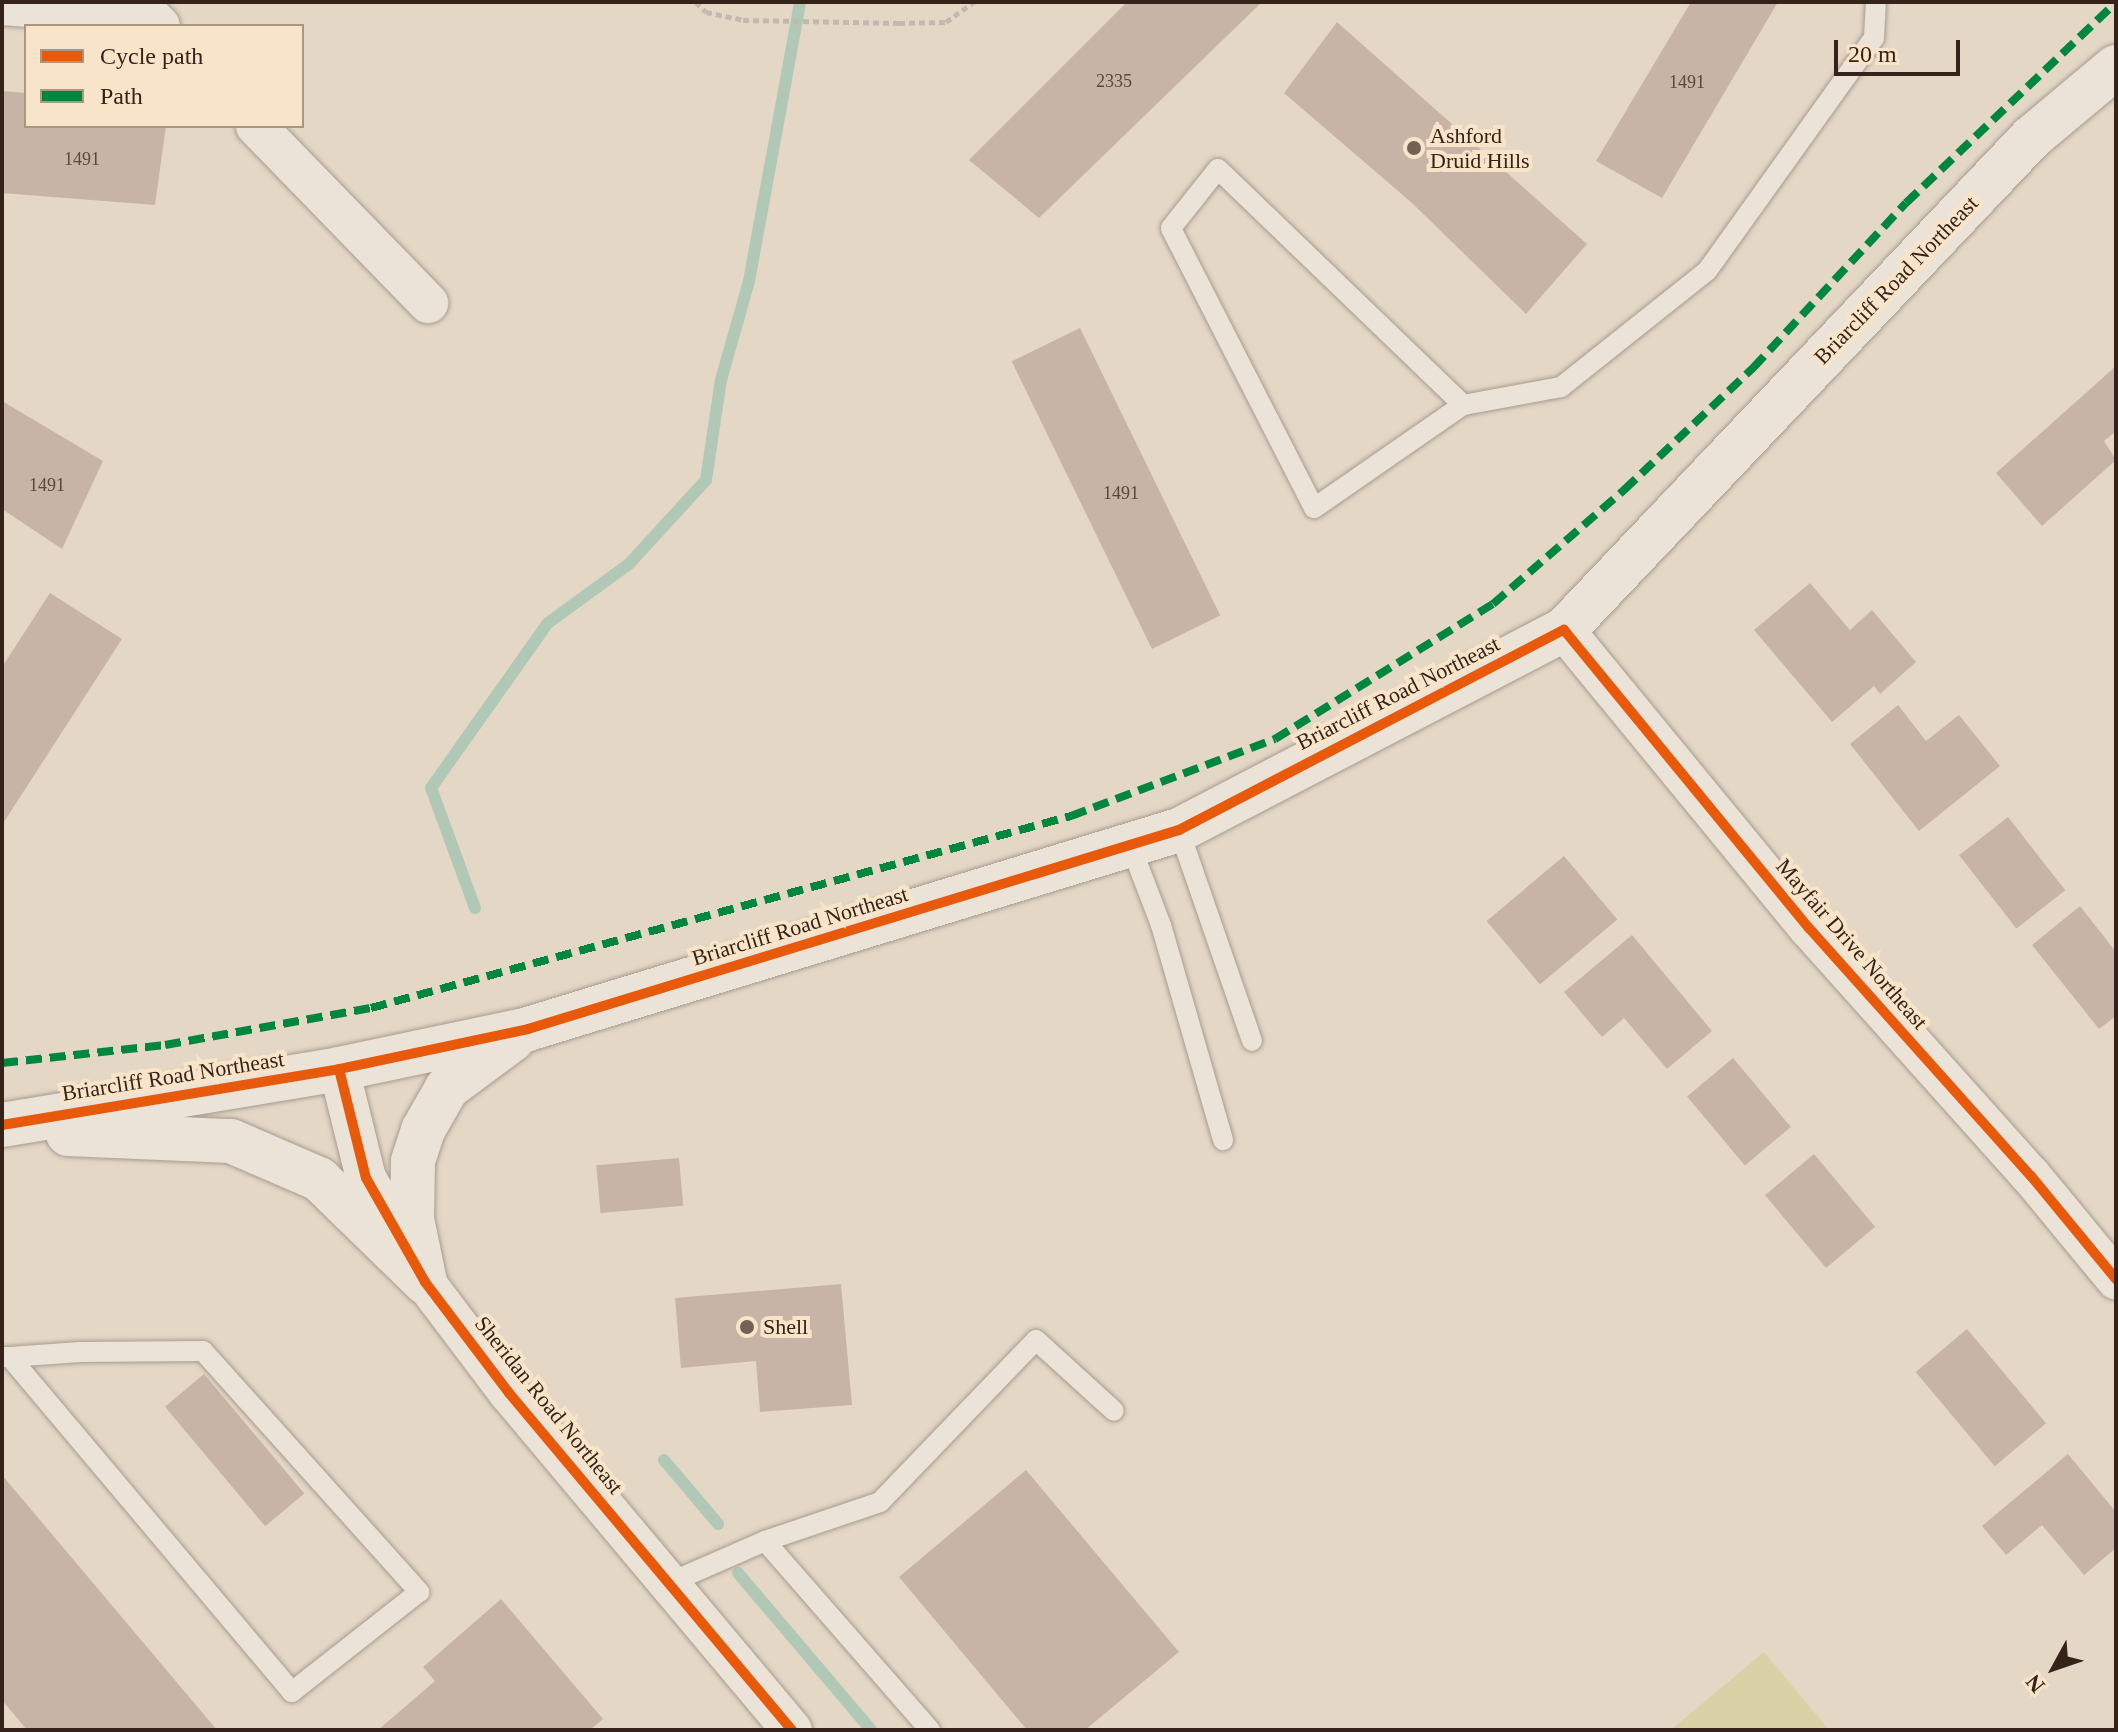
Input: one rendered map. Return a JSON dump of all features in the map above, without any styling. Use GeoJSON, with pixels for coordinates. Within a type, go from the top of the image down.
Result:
{"type":"FeatureCollection","features":[{"type":"Feature","properties":{"kind":"main road","name":"Briarcliff Road Northeast"},"geometry":{"type":"LineString","coordinates":[[2,1125],[339,1069],[528,1029],[1179,830],[1564,630],[2031,138],[2116,67]]}},
{"type":"Feature","properties":{"kind":"main road"},"geometry":{"type":"LineString","coordinates":[[425,1282],[412,1219],[413,1161],[423,1130],[447,1088],[528,1029]]}},
{"type":"Feature","properties":{"kind":"main road"},"geometry":{"type":"LineString","coordinates":[[2,1133],[231,1141],[319,1179],[425,1282]]}},
{"type":"Feature","properties":{"kind":"street"},"geometry":{"type":"LineString","coordinates":[[2,5],[150,16],[158,24]]}},
{"type":"Feature","properties":{"kind":"street"},"geometry":{"type":"LineString","coordinates":[[258,128],[428,303]]}},
{"type":"Feature","properties":{"kind":"street","name":"Mayfair Drive Northeast"},"geometry":{"type":"LineString","coordinates":[[1564,630],[1809,928],[2031,1176],[2116,1279]]}},
{"type":"Feature","properties":{"kind":"street","name":"Sheridan Road Northeast"},"geometry":{"type":"LineString","coordinates":[[339,1069],[366,1178],[425,1282],[509,1393],[792,1730]]}},
{"type":"Feature","properties":{"kind":"lane"},"geometry":{"type":"LineString","coordinates":[[1463,405],[1218,169],[1171,228],[1314,508],[1463,405],[1561,387],[1707,271],[1874,38],[1876,2]]}},
{"type":"Feature","properties":{"kind":"lane"},"geometry":{"type":"LineString","coordinates":[[1179,830],[1252,1041]]}},
{"type":"Feature","properties":{"kind":"lane"},"geometry":{"type":"LineString","coordinates":[[1130,844],[1161,925],[1223,1140]]}},
{"type":"Feature","properties":{"kind":"lane"},"geometry":{"type":"LineString","coordinates":[[669,1583],[765,1541],[880,1502],[1036,1340],[1114,1411]]}},
{"type":"Feature","properties":{"kind":"lane"},"geometry":{"type":"LineString","coordinates":[[203,1351],[419,1592],[292,1692],[6,1357],[80,1352],[203,1351]]}},
{"type":"Feature","properties":{"kind":"lane"},"geometry":{"type":"LineString","coordinates":[[765,1541],[930,1730]]}},
{"type":"Feature","properties":{"kind":"path"},"geometry":{"type":"LineString","coordinates":[[696,2],[706,12],[743,20],[946,22],[974,2]]}},
{"type":"Feature","properties":{"kind":"shaded area"},"geometry":{"type":"Polygon","coordinates":[[[1764,1652],[1829,1730],[1671,1730],[1764,1652]]]}},
{"type":"Feature","properties":{"kind":"building"},"geometry":{"type":"Polygon","coordinates":[[[1127,2],[1262,2],[1039,218],[969,160],[1127,2]]]}},
{"type":"Feature","properties":{"kind":"building"},"geometry":{"type":"Polygon","coordinates":[[[1691,2],[1778,2],[1662,198],[1596,161],[1691,2]]]}},
{"type":"Feature","properties":{"kind":"building","name":"Ashford Druid Hills"},"geometry":{"type":"Polygon","coordinates":[[[1337,22],[1587,244],[1526,314],[1412,203],[1284,93],[1337,22]]]}},
{"type":"Feature","properties":{"kind":"building"},"geometry":{"type":"Polygon","coordinates":[[[2,91],[24,93],[24,128],[166,128],[155,205],[2,193],[2,91]]]}},
{"type":"Feature","properties":{"kind":"building"},"geometry":{"type":"Polygon","coordinates":[[[1080,328],[1220,616],[1152,649],[1012,361],[1080,328]]]}},
{"type":"Feature","properties":{"kind":"building"},"geometry":{"type":"Polygon","coordinates":[[[2116,366],[2116,431],[2104,441],[2116,460],[2042,526],[1996,473],[2116,366]]]}},
{"type":"Feature","properties":{"kind":"building"},"geometry":{"type":"Polygon","coordinates":[[[2,401],[103,461],[62,549],[2,509],[2,401]]]}},
{"type":"Feature","properties":{"kind":"building"},"geometry":{"type":"Polygon","coordinates":[[[1810,583],[1850,630],[1872,610],[1916,662],[1880,694],[1874,686],[1832,722],[1754,630],[1810,583]]]}},
{"type":"Feature","properties":{"kind":"building"},"geometry":{"type":"Polygon","coordinates":[[[50,593],[122,639],[2,825],[2,667],[50,593]]]}},
{"type":"Feature","properties":{"kind":"building"},"geometry":{"type":"Polygon","coordinates":[[[1898,705],[1926,741],[1959,715],[2000,766],[1919,831],[1850,744],[1898,705]]]}},
{"type":"Feature","properties":{"kind":"building"},"geometry":{"type":"Polygon","coordinates":[[[2008,817],[2065,890],[2016,928],[1959,855],[2008,817]]]}},
{"type":"Feature","properties":{"kind":"building"},"geometry":{"type":"Polygon","coordinates":[[[1564,856],[1617,920],[1540,985],[1487,921],[1564,856]]]}},
{"type":"Feature","properties":{"kind":"building"},"geometry":{"type":"Polygon","coordinates":[[[2080,906],[2116,952],[2116,1016],[2099,1029],[2032,945],[2080,906]]]}},
{"type":"Feature","properties":{"kind":"building"},"geometry":{"type":"Polygon","coordinates":[[[1632,935],[1712,1031],[1667,1069],[1624,1018],[1602,1037],[1564,992],[1632,935]]]}},
{"type":"Feature","properties":{"kind":"building"},"geometry":{"type":"Polygon","coordinates":[[[1733,1058],[1791,1127],[1745,1166],[1687,1097],[1733,1058]]]}},
{"type":"Feature","properties":{"kind":"building"},"geometry":{"type":"Polygon","coordinates":[[[1814,1154],[1875,1227],[1826,1268],[1765,1195],[1814,1154]]]}},
{"type":"Feature","properties":{"kind":"building"},"geometry":{"type":"Polygon","coordinates":[[[679,1158],[683,1206],[600,1213],[596,1165],[679,1158]]]}},
{"type":"Feature","properties":{"kind":"building"},"geometry":{"type":"Polygon","coordinates":[[[841,1284],[852,1405],[760,1412],[756,1361],[681,1368],[675,1298],[841,1284]]]}},
{"type":"Feature","properties":{"kind":"building"},"geometry":{"type":"Polygon","coordinates":[[[1967,1329],[2046,1423],[1995,1466],[1916,1372],[1967,1329]]]}},
{"type":"Feature","properties":{"kind":"building"},"geometry":{"type":"Polygon","coordinates":[[[204,1374],[304,1494],[265,1526],[165,1407],[204,1374]]]}},
{"type":"Feature","properties":{"kind":"building"},"geometry":{"type":"Polygon","coordinates":[[[2068,1454],[2116,1512],[2116,1548],[2084,1575],[2042,1525],[2006,1555],[1982,1526],[2068,1454]]]}},
{"type":"Feature","properties":{"kind":"building"},"geometry":{"type":"Polygon","coordinates":[[[1026,1470],[1179,1652],[1085,1730],[1027,1730],[899,1577],[1026,1470]]]}},
{"type":"Feature","properties":{"kind":"building"},"geometry":{"type":"Polygon","coordinates":[[[2,1475],[217,1730],[27,1730],[2,1700],[2,1475]]]}},
{"type":"Feature","properties":{"kind":"building"},"geometry":{"type":"Polygon","coordinates":[[[501,1599],[603,1719],[590,1730],[378,1730],[435,1681],[423,1667],[501,1599]]]}},
{"type":"Feature","properties":{"kind":"waterway"},"geometry":{"type":"LineString","coordinates":[[475,908],[431,788],[548,623],[629,564],[706,480],[721,380],[749,281],[800,2]]}},
{"type":"Feature","properties":{"kind":"waterway"},"geometry":{"type":"LineString","coordinates":[[664,1460],[718,1524]]}},
{"type":"Feature","properties":{"kind":"waterway"},"geometry":{"type":"LineString","coordinates":[[738,1573],[871,1730]]}},
{"type":"Feature","properties":{"kind":"marked path"},"geometry":{"type":"LineString","coordinates":[[2,1063],[165,1045],[371,1008],[1071,816],[1275,739],[1493,604],[1624,490],[1753,368],[1906,203],[2116,2]]}},
{"type":"Feature","properties":{"kind":"cycle path"},"geometry":{"type":"LineString","coordinates":[[2,1125],[339,1069],[528,1029],[1179,830],[1564,630],[1809,928],[2031,1176],[2116,1279]]}},
{"type":"Feature","properties":{"kind":"cycle path"},"geometry":{"type":"LineString","coordinates":[[339,1069],[366,1178],[425,1282],[509,1393],[792,1730]]}},
{"type":"Feature","properties":{"kind":"place","name":"Ashford Druid Hills"},"geometry":{"type":"Point","coordinates":[1414,148]}},
{"type":"Feature","properties":{"kind":"place","name":"Shell"},"geometry":{"type":"Point","coordinates":[747,1327]}}]}
